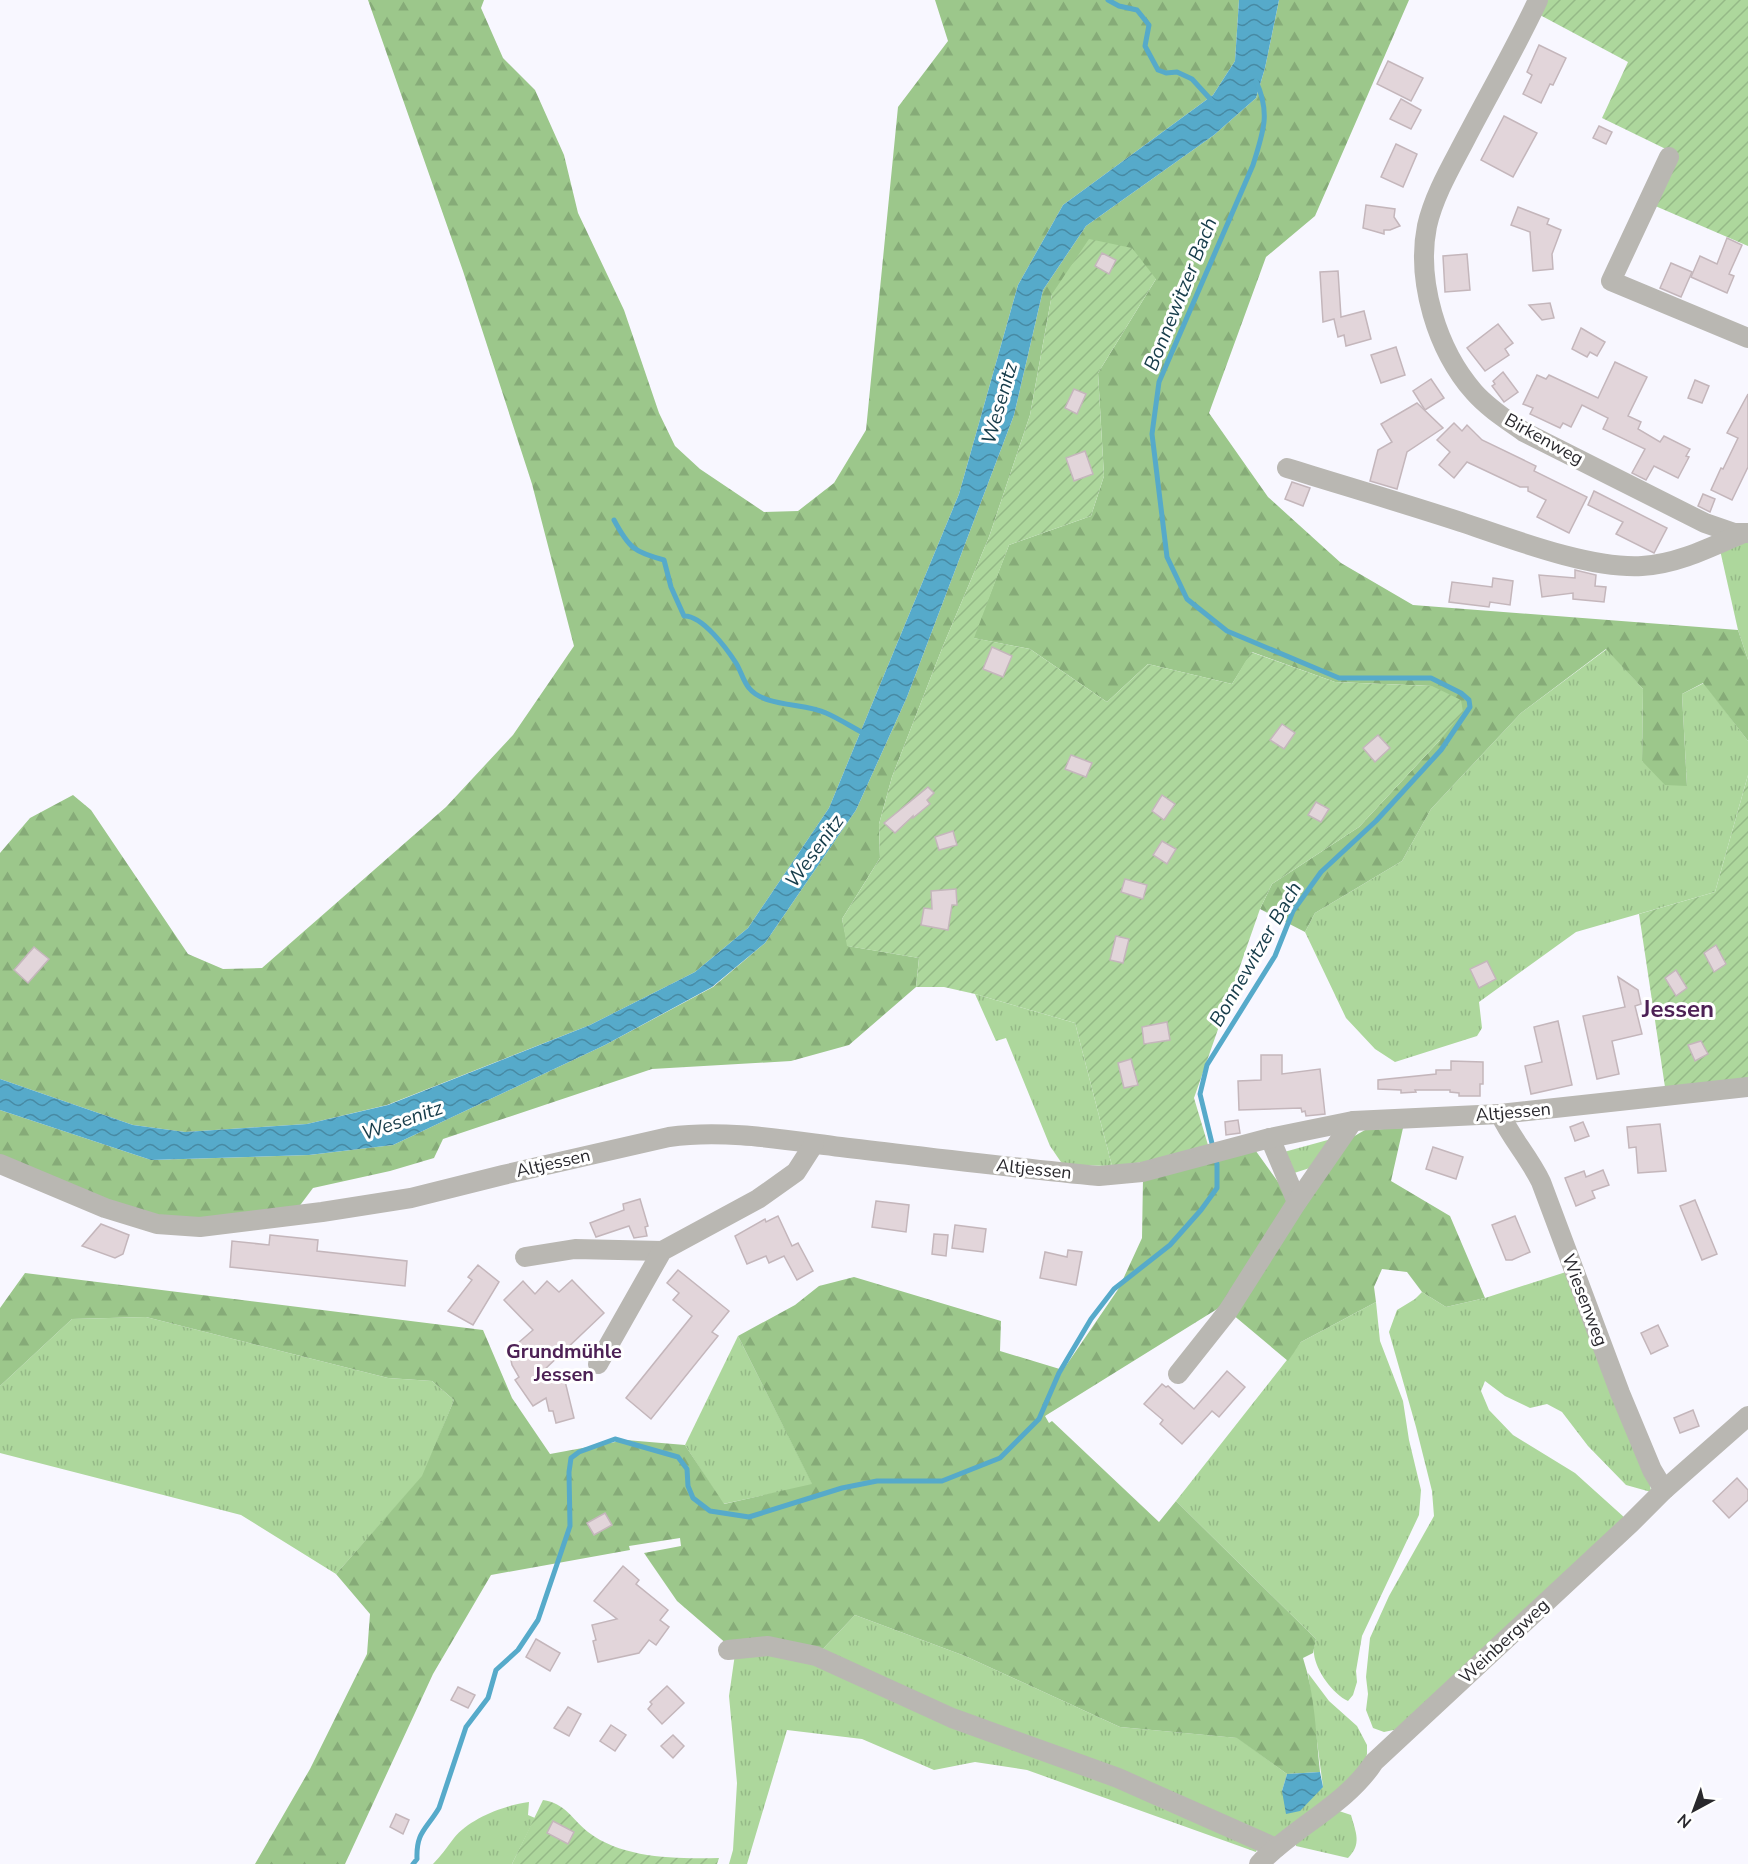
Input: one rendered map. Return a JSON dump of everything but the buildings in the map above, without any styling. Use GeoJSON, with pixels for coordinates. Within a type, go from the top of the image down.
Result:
{"type":"FeatureCollection","features":[{"type":"Feature","properties":{"kind":"street","name":"Birkenweg"},"geometry":{"type":"LineString","coordinates":[[1538,0],[1455,159],[1428,224],[1424,246],[1424,270],[1433,316],[1457,368],[1474,392],[1497,413],[1524,432],[1705,523],[1744,534]]}},
{"type":"Feature","properties":{"kind":"street"},"geometry":{"type":"LineString","coordinates":[[1669,157],[1611,281],[1748,338]]}},
{"type":"Feature","properties":{"kind":"street"},"geometry":{"type":"LineString","coordinates":[[1287,468],[1526,544],[1621,566],[1643,566],[1668,562],[1744,534]]}},
{"type":"Feature","properties":{"kind":"street","name":"Altjessen"},"geometry":{"type":"LineString","coordinates":[[0,1164],[105,1208],[157,1224],[200,1227],[411,1198],[502,1175],[694,1133],[1100,1176],[1142,1172],[1270,1138],[1353,1122],[1500,1114],[1748,1087]]}},
{"type":"Feature","properties":{"kind":"street","name":"Wiesenweg"},"geometry":{"type":"LineString","coordinates":[[1500,1114],[1533,1164],[1541,1182],[1620,1393],[1652,1470],[1664,1490]]}},
{"type":"Feature","properties":{"kind":"street"},"geometry":{"type":"LineString","coordinates":[[1178,1374],[1228,1311],[1297,1202],[1353,1122]]}},
{"type":"Feature","properties":{"kind":"street"},"geometry":{"type":"LineString","coordinates":[[1270,1138],[1297,1202]]}},
{"type":"Feature","properties":{"kind":"street"},"geometry":{"type":"LineString","coordinates":[[525,1257],[575,1249],[662,1251],[758,1199],[796,1172],[814,1144]]}},
{"type":"Feature","properties":{"kind":"street"},"geometry":{"type":"LineString","coordinates":[[598,1364],[662,1251]]}},
{"type":"Feature","properties":{"kind":"street","name":"Weinbergweg"},"geometry":{"type":"LineString","coordinates":[[1259,1864],[1362,1780],[1374,1762],[1664,1490],[1748,1416]]}},
{"type":"Feature","properties":{"kind":"street"},"geometry":{"type":"LineString","coordinates":[[728,1650],[768,1647],[816,1656],[952,1718],[1118,1778],[1276,1848]]}},
{"type":"Feature","properties":{"kind":"green space"},"geometry":{"type":"Polygon","coordinates":[[[368,0],[484,0],[481,8],[503,58],[535,90],[564,155],[578,213],[624,310],[659,413],[675,446],[700,469],[764,512],[798,511],[834,483],[866,430],[898,107],[948,41],[935,0],[1239,0],[1235,61],[1213,95],[1063,205],[1018,285],[959,494],[829,808],[748,928],[695,972],[590,1025],[387,1105],[307,1124],[185,1132],[133,1125],[0,1079],[0,853],[30,818],[73,795],[91,810],[188,954],[223,969],[262,968],[446,807],[513,735],[574,646],[532,484],[463,271],[368,0]]]}},
{"type":"Feature","properties":{"kind":"green space"},"geometry":{"type":"Polygon","coordinates":[[[1279,0],[1409,0],[1315,216],[1266,257],[1209,413],[1268,497],[1341,563],[1413,605],[1738,630],[1748,660],[1748,741],[1703,683],[1682,694],[1687,786],[1665,785],[1642,761],[1643,689],[1606,649],[1521,713],[1431,809],[1402,861],[1315,913],[1305,932],[1260,909],[1272,884],[1359,827],[1440,740],[1432,686],[1335,682],[1252,652],[1232,684],[1148,664],[1107,702],[1030,649],[973,638],[1009,545],[1091,516],[1104,476],[1098,373],[1156,279],[1052,294],[1030,415],[989,537],[943,646],[892,777],[879,824],[880,858],[842,919],[848,946],[919,958],[916,987],[849,1045],[791,1061],[652,1069],[443,1139],[434,1158],[390,1171],[313,1188],[298,1208],[200,1220],[159,1218],[108,1202],[0,1155],[0,1110],[151,1160],[309,1155],[393,1145],[605,1045],[713,987],[765,943],[856,810],[907,697],[1014,415],[1043,290],[1086,226],[1214,135],[1256,98],[1265,68],[1279,0]]]}},
{"type":"Feature","properties":{"kind":"green space"},"geometry":{"type":"Polygon","coordinates":[[[1547,0],[1748,0],[1748,246],[1653,205],[1676,154],[1602,118],[1628,62],[1540,15],[1547,0]]]}},
{"type":"Feature","properties":{"kind":"green space"},"geometry":{"type":"Polygon","coordinates":[[[1089,239],[1132,248],[1156,279],[1098,373],[1104,476],[1091,516],[1009,545],[974,638],[1030,649],[1107,702],[1148,664],[1232,684],[1251,652],[1335,682],[1432,686],[1461,700],[1463,712],[1359,827],[1272,884],[1260,909],[1194,1098],[1208,1145],[1144,1162],[1112,1166],[1075,1023],[975,994],[944,987],[916,987],[919,958],[847,946],[842,919],[880,858],[879,824],[892,777],[943,646],[989,537],[1030,415],[1052,294],[1089,239]]]}},
{"type":"Feature","properties":{"kind":"green space"},"geometry":{"type":"Polygon","coordinates":[[[1748,539],[1748,660],[1738,630],[1720,550],[1748,539]]]}},
{"type":"Feature","properties":{"kind":"green space"},"geometry":{"type":"Polygon","coordinates":[[[1607,649],[1643,689],[1642,761],[1687,786],[1682,694],[1704,683],[1748,741],[1748,775],[1715,892],[1576,932],[1479,1002],[1482,1028],[1477,1036],[1395,1062],[1375,1049],[1346,1018],[1305,932],[1315,913],[1402,861],[1431,809],[1521,713],[1607,649]]]}},
{"type":"Feature","properties":{"kind":"green space"},"geometry":{"type":"Polygon","coordinates":[[[1748,775],[1748,1079],[1665,1087],[1639,914],[1715,892],[1748,775]]]}},
{"type":"Feature","properties":{"kind":"green space"},"geometry":{"type":"Polygon","coordinates":[[[975,994],[1075,1023],[1112,1166],[1063,1165],[1050,1146],[1006,1038],[996,1041],[975,994]]]}},
{"type":"Feature","properties":{"kind":"green space"},"geometry":{"type":"Polygon","coordinates":[[[1403,1128],[1391,1181],[1450,1216],[1485,1298],[1446,1307],[1422,1292],[1407,1272],[1382,1269],[1374,1287],[1376,1302],[1301,1342],[1288,1361],[1232,1314],[1351,1138],[1365,1130],[1403,1128]]]}},
{"type":"Feature","properties":{"kind":"green space"},"geometry":{"type":"Polygon","coordinates":[[[1335,1138],[1316,1166],[1291,1174],[1284,1152],[1335,1138]]]}},
{"type":"Feature","properties":{"kind":"green space"},"geometry":{"type":"Polygon","coordinates":[[[1253,1147],[1291,1200],[1222,1306],[1045,1416],[1049,1423],[1052,1421],[1159,1522],[1176,1501],[1316,1639],[1313,1653],[1303,1658],[1313,1700],[1320,1772],[1287,1774],[1237,1738],[1120,1727],[965,1656],[855,1615],[819,1653],[728,1645],[677,1601],[644,1553],[681,1546],[680,1538],[629,1546],[630,1550],[491,1575],[433,1674],[345,1864],[255,1864],[310,1769],[367,1654],[370,1614],[336,1574],[422,1476],[454,1400],[432,1381],[388,1378],[146,1317],[72,1319],[0,1386],[0,1308],[25,1273],[483,1330],[512,1398],[550,1454],[626,1440],[685,1445],[724,1504],[812,1484],[738,1336],[795,1305],[819,1286],[854,1277],[1001,1321],[1000,1351],[1063,1370],[1119,1288],[1142,1238],[1143,1178],[1253,1147]]]}},
{"type":"Feature","properties":{"kind":"green space"},"geometry":{"type":"Polygon","coordinates":[[[1569,1271],[1649,1476],[1651,1492],[1626,1485],[1588,1446],[1562,1412],[1547,1404],[1530,1408],[1505,1396],[1485,1381],[1481,1391],[1489,1410],[1513,1435],[1575,1473],[1625,1518],[1403,1728],[1384,1732],[1373,1728],[1366,1710],[1368,1694],[1366,1677],[1370,1638],[1389,1596],[1434,1516],[1432,1491],[1389,1332],[1397,1310],[1422,1292],[1446,1307],[1485,1298],[1569,1271]]]}},
{"type":"Feature","properties":{"kind":"green space"},"geometry":{"type":"Polygon","coordinates":[[[1376,1302],[1380,1341],[1403,1401],[1409,1440],[1421,1490],[1419,1515],[1362,1636],[1356,1671],[1357,1682],[1353,1695],[1348,1701],[1331,1688],[1318,1668],[1314,1652],[1316,1639],[1176,1501],[1301,1342],[1376,1302]]]}},
{"type":"Feature","properties":{"kind":"green space"},"geometry":{"type":"Polygon","coordinates":[[[146,1317],[388,1378],[432,1381],[454,1400],[423,1476],[336,1574],[241,1515],[0,1453],[0,1386],[72,1319],[146,1317]]]}},
{"type":"Feature","properties":{"kind":"green space"},"geometry":{"type":"Polygon","coordinates":[[[738,1336],[813,1485],[723,1504],[685,1445],[738,1336]]]}},
{"type":"Feature","properties":{"kind":"green space"},"geometry":{"type":"Polygon","coordinates":[[[855,1615],[965,1656],[1120,1727],[1238,1738],[1287,1774],[1282,1791],[1323,1787],[1308,1673],[1329,1701],[1357,1726],[1367,1745],[1367,1754],[1361,1773],[1277,1842],[957,1714],[819,1653],[855,1615]]]}},
{"type":"Feature","properties":{"kind":"green space"},"geometry":{"type":"Polygon","coordinates":[[[735,1654],[770,1655],[813,1662],[1117,1783],[1258,1847],[1256,1852],[1027,1770],[975,1762],[934,1770],[862,1739],[787,1730],[747,1864],[729,1864],[733,1850],[737,1783],[729,1696],[735,1654]]]}},
{"type":"Feature","properties":{"kind":"green space"},"geometry":{"type":"Polygon","coordinates":[[[543,1800],[557,1804],[588,1832],[617,1848],[669,1857],[719,1858],[717,1864],[512,1864],[543,1800]]]}},
{"type":"Feature","properties":{"kind":"green space"},"geometry":{"type":"Polygon","coordinates":[[[529,1802],[528,1815],[535,1818],[512,1864],[433,1864],[469,1824],[499,1809],[529,1802]]]}},
{"type":"Feature","properties":{"kind":"green space"},"geometry":{"type":"Polygon","coordinates":[[[1339,1811],[1351,1815],[1356,1833],[1355,1848],[1348,1858],[1296,1846],[1296,1842],[1339,1811]]]}},
{"type":"Feature","properties":{"kind":"water","name":"Wesenitz"},"geometry":{"type":"Polygon","coordinates":[[[1239,0],[1279,0],[1265,68],[1256,98],[1214,135],[1086,226],[1043,290],[1014,415],[907,697],[856,810],[765,943],[712,987],[605,1045],[393,1145],[309,1155],[151,1160],[0,1110],[0,1079],[133,1125],[185,1132],[307,1124],[388,1105],[590,1025],[695,972],[748,928],[829,808],[959,494],[1018,285],[1063,205],[1213,95],[1235,61],[1239,0]]]}},
{"type":"Feature","properties":{"kind":"water"},"geometry":{"type":"Polygon","coordinates":[[[1320,1772],[1323,1787],[1300,1811],[1286,1814],[1282,1791],[1287,1774],[1320,1772]]]}},
{"type":"Feature","properties":{"kind":"waterway"},"geometry":{"type":"LineString","coordinates":[[1108,0],[1119,6],[1137,10],[1149,25],[1145,46],[1158,70],[1166,73],[1177,72],[1192,79],[1213,102]]}},
{"type":"Feature","properties":{"kind":"waterway","name":"Bonnewitzer Bach"},"geometry":{"type":"LineString","coordinates":[[413,1864],[417,1859],[420,1837],[439,1808],[466,1727],[488,1698],[496,1670],[518,1650],[538,1620],[570,1526],[569,1472],[571,1458],[579,1452],[615,1439],[678,1457],[687,1469],[688,1486],[693,1498],[710,1511],[749,1517],[842,1488],[877,1481],[942,1481],[1000,1458],[1039,1419],[1059,1373],[1091,1319],[1114,1289],[1170,1245],[1217,1188],[1217,1164],[1200,1094],[1207,1065],[1275,956],[1293,911],[1321,872],[1376,821],[1441,750],[1470,707],[1469,700],[1461,693],[1431,678],[1339,678],[1227,631],[1187,599],[1167,557],[1152,434],[1159,382],[1253,165],[1264,123],[1263,103],[1256,81]]}},
{"type":"Feature","properties":{"kind":"waterway"},"geometry":{"type":"LineString","coordinates":[[614,520],[633,548],[664,560],[671,587],[684,616],[698,621],[713,634],[736,663],[749,688],[756,694],[774,702],[826,713],[867,735]]}},
{"type":"Feature","properties":{"kind":"district","name":"Jessen"},"geometry":{"type":"Point","coordinates":[1678,1009]}},
{"type":"Feature","properties":{"kind":"district","name":"Grundmühle Jessen"},"geometry":{"type":"Point","coordinates":[564,1362]}}]}
